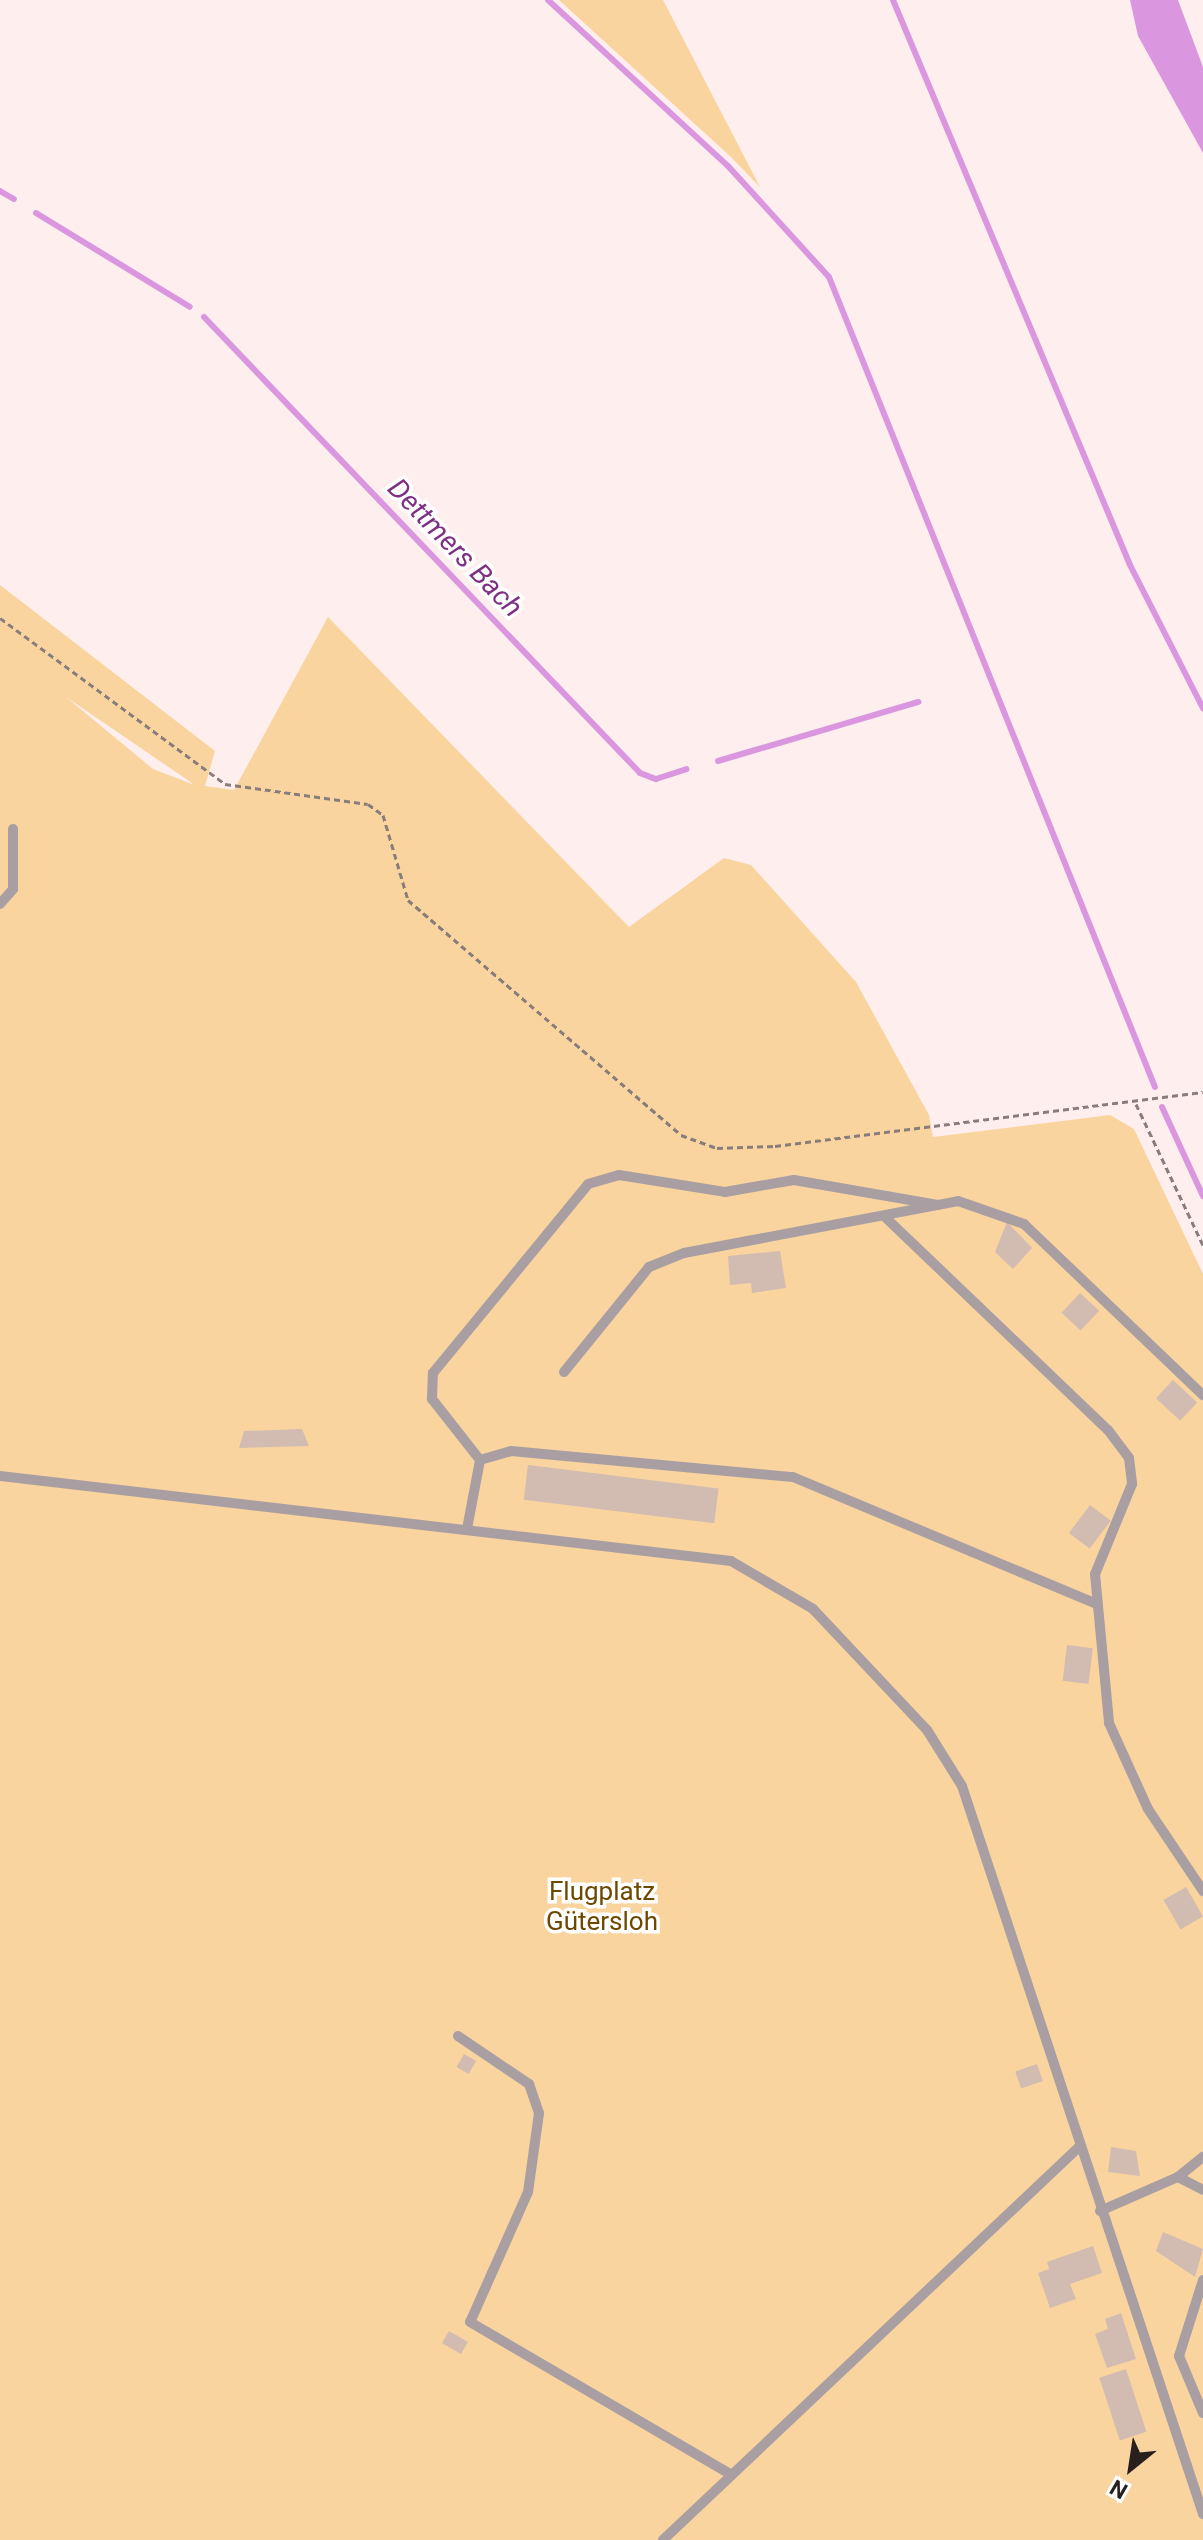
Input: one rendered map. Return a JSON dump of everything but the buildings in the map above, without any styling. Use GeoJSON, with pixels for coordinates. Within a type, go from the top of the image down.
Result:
{"type":"FeatureCollection","features":[{"type":"Feature","properties":{"kind":"lane"},"geometry":{"type":"LineString","coordinates":[[0,904],[13,889],[13,829]]}},
{"type":"Feature","properties":{"kind":"lane"},"geometry":{"type":"LineString","coordinates":[[467,1529],[480,1460],[432,1399],[433,1373],[588,1184],[619,1175],[725,1192],[794,1180],[938,1205],[984,1204],[1024,1224],[1203,1395]]}},
{"type":"Feature","properties":{"kind":"lane"},"geometry":{"type":"LineString","coordinates":[[564,1372],[649,1267],[684,1253],[938,1205]]}},
{"type":"Feature","properties":{"kind":"lane"},"geometry":{"type":"LineString","coordinates":[[885,1217],[1108,1430],[1129,1458],[1132,1484],[1095,1574],[1109,1723],[1148,1809],[1203,1891]]}},
{"type":"Feature","properties":{"kind":"lane"},"geometry":{"type":"LineString","coordinates":[[480,1460],[511,1451],[793,1477],[1096,1604]]}},
{"type":"Feature","properties":{"kind":"lane"},"geometry":{"type":"LineString","coordinates":[[0,1476],[731,1561],[813,1609],[927,1730],[962,1786],[1100,2211],[1203,2514]]}},
{"type":"Feature","properties":{"kind":"lane"},"geometry":{"type":"LineString","coordinates":[[458,2036],[529,2084],[539,2113],[528,2192],[470,2322],[732,2475]]}},
{"type":"Feature","properties":{"kind":"lane"},"geometry":{"type":"LineString","coordinates":[[663,2540],[1079,2147]]}},
{"type":"Feature","properties":{"kind":"lane"},"geometry":{"type":"LineString","coordinates":[[1100,2211],[1178,2177],[1203,2157]]}},
{"type":"Feature","properties":{"kind":"lane"},"geometry":{"type":"LineString","coordinates":[[1178,2177],[1203,2190]]}},
{"type":"Feature","properties":{"kind":"lane"},"geometry":{"type":"LineString","coordinates":[[1203,2280],[1179,2356],[1203,2413]]}},
{"type":"Feature","properties":{"kind":"path"},"geometry":{"type":"LineString","coordinates":[[0,618],[225,784],[368,804],[383,815],[408,900],[681,1135],[717,1148],[775,1146],[1136,1104],[1203,1092]]}},
{"type":"Feature","properties":{"kind":"path"},"geometry":{"type":"LineString","coordinates":[[1136,1104],[1203,1245]]}},
{"type":"Feature","properties":{"kind":"green space"},"geometry":{"type":"Polygon","coordinates":[[[559,0],[663,0],[760,187],[731,157],[559,0]]]}},
{"type":"Feature","properties":{"kind":"green space","name":"Flugplatz Gütersloh"},"geometry":{"type":"Polygon","coordinates":[[[0,585],[215,751],[205,786],[234,790],[328,617],[629,927],[724,858],[751,865],[856,982],[929,1115],[933,1137],[1110,1115],[1134,1129],[1203,1274],[1203,2540],[0,2540],[0,585]],[[66,697],[153,769],[192,783],[66,697]]]}},
{"type":"Feature","properties":{"kind":"shaded area"},"geometry":{"type":"Polygon","coordinates":[[[1130,0],[1178,0],[1203,67],[1203,153],[1138,36],[1130,0]]]}},
{"type":"Feature","properties":{"kind":"waterway"},"geometry":{"type":"LineString","coordinates":[[548,0],[728,166],[829,277],[1155,1087]]}},
{"type":"Feature","properties":{"kind":"waterway"},"geometry":{"type":"LineString","coordinates":[[893,0],[1130,565],[1203,708]]}},
{"type":"Feature","properties":{"kind":"waterway","name":"Dettmers Bach"},"geometry":{"type":"LineString","coordinates":[[0,191],[14,199]]}},
{"type":"Feature","properties":{"kind":"waterway","name":"Dettmers Bach"},"geometry":{"type":"LineString","coordinates":[[36,213],[190,307]]}},
{"type":"Feature","properties":{"kind":"waterway","name":"Dettmers Bach"},"geometry":{"type":"LineString","coordinates":[[204,317],[640,773],[656,779],[686,769]]}},
{"type":"Feature","properties":{"kind":"waterway","name":"Dettmers Bach"},"geometry":{"type":"LineString","coordinates":[[718,761],[919,702]]}},
{"type":"Feature","properties":{"kind":"waterway"},"geometry":{"type":"LineString","coordinates":[[1162,1107],[1203,1196]]}}]}
